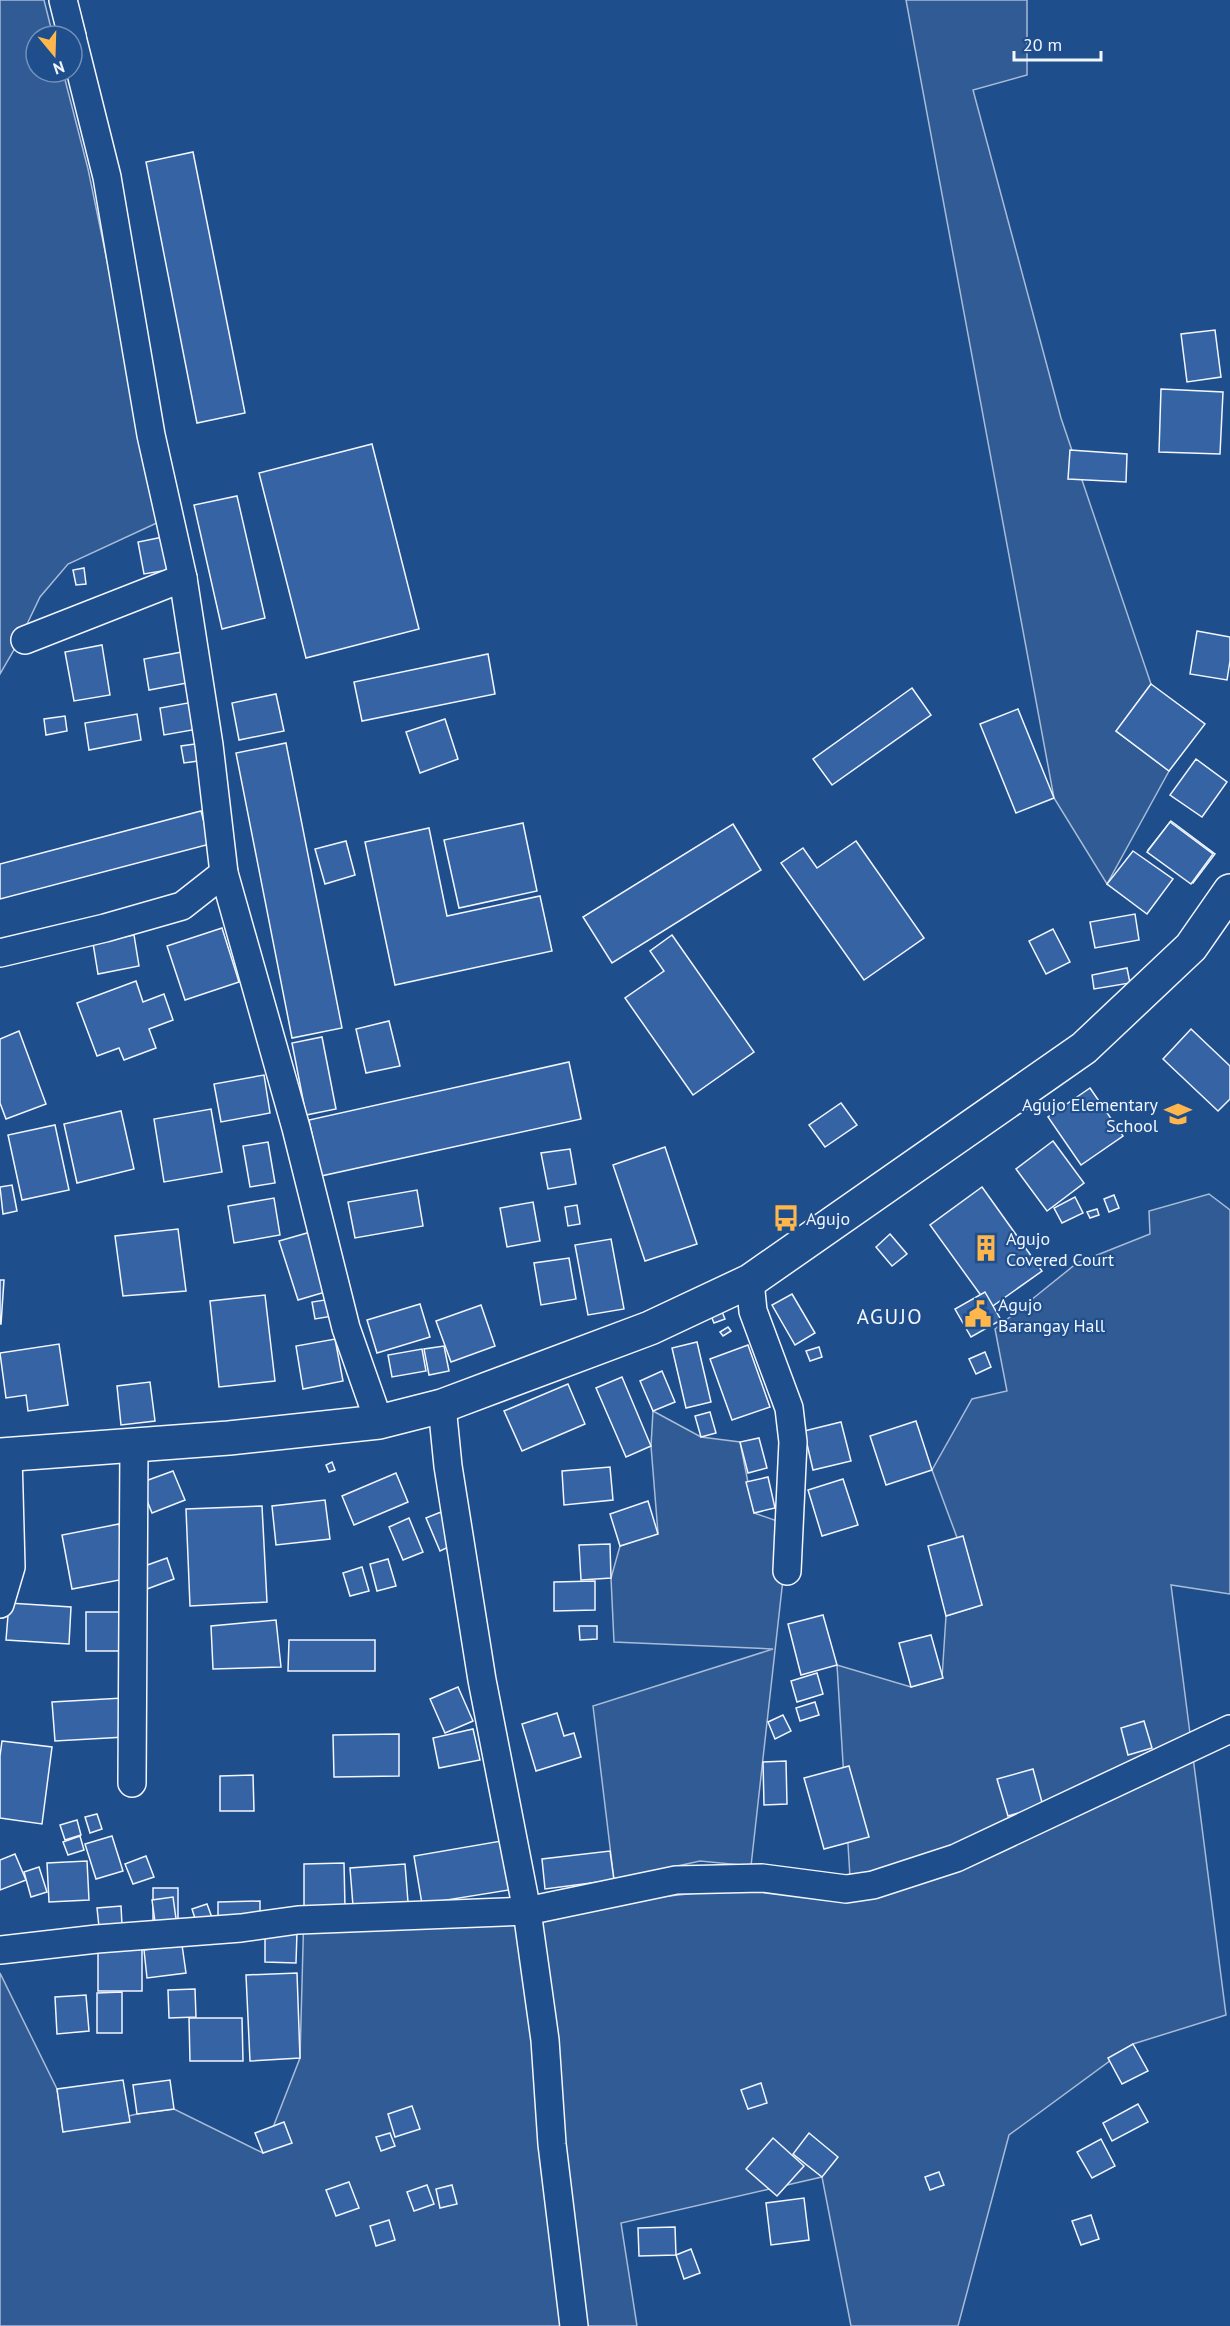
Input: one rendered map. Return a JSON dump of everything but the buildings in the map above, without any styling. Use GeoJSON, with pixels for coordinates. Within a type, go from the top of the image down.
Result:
{"type":"FeatureCollection","features":[{"type":"Feature","properties":{"kind":"main road"},"geometry":{"type":"LineString","coordinates":[[4,1455],[134,1446],[379,1422],[442,1406],[650,1328],[750,1281],[1084,1048],[1191,947],[1230,891]]}},
{"type":"Feature","properties":{"kind":"street"},"geometry":{"type":"LineString","coordinates":[[63,0],[69,24]]}},
{"type":"Feature","properties":{"kind":"street"},"geometry":{"type":"LineString","coordinates":[[83,84],[106,177],[150,435],[183,578],[209,745],[224,873],[296,1128],[346,1328],[379,1422]]}},
{"type":"Feature","properties":{"kind":"street"},"geometry":{"type":"LineString","coordinates":[[25,640],[183,578]]}},
{"type":"Feature","properties":{"kind":"street"},"geometry":{"type":"LineString","coordinates":[[0,953],[105,928],[182,906],[224,873]]}},
{"type":"Feature","properties":{"kind":"street"},"geometry":{"type":"LineString","coordinates":[[750,1281],[753,1311],[789,1408],[792,1442],[787,1571]]}},
{"type":"Feature","properties":{"kind":"street"},"geometry":{"type":"LineString","coordinates":[[442,1406],[447,1456],[482,1680],[527,1911],[545,2040],[552,2144],[574,2326]]}},
{"type":"Feature","properties":{"kind":"street"},"geometry":{"type":"LineString","coordinates":[[132,1783],[134,1446]]}},
{"type":"Feature","properties":{"kind":"street"},"geometry":{"type":"LineString","coordinates":[[0,1604],[11,1568],[4,1455]]}},
{"type":"Feature","properties":{"kind":"street"},"geometry":{"type":"LineString","coordinates":[[0,1950],[97,1939],[241,1928],[298,1920],[527,1911],[676,1880],[762,1878],[846,1888],[873,1885],[956,1858],[1230,1729]]}},
{"type":"Feature","properties":{"kind":"shaded area"},"geometry":{"type":"Polygon","coordinates":[[[0,0],[44,0],[50,24],[24,24],[24,84],[66,84],[88,169],[161,521],[68,564],[40,597],[0,674],[0,0]]]}},
{"type":"Feature","properties":{"kind":"shaded area"},"geometry":{"type":"Polygon","coordinates":[[[906,0],[1027,0],[1027,75],[973,90],[1061,418],[1151,684],[1116,731],[1169,771],[1107,884],[1054,798],[906,0]]]}},
{"type":"Feature","properties":{"kind":"shaded area"},"geometry":{"type":"Polygon","coordinates":[[[1209,1194],[1230,1210],[1230,1594],[1171,1585],[1226,2015],[1133,2044],[1009,2135],[958,2326],[851,2326],[822,2177],[621,2223],[637,2326],[0,2326],[0,1973],[57,2089],[63,2132],[137,2114],[174,2109],[263,2153],[300,2058],[304,1909],[527,1911],[850,1877],[837,1665],[911,1687],[942,1678],[946,1616],[982,1605],[932,1470],[972,1399],[1007,1391],[995,1329],[1077,1263],[1150,1234],[1149,1211],[1209,1194]]]}},
{"type":"Feature","properties":{"kind":"shaded area"},"geometry":{"type":"Polygon","coordinates":[[[653,1411],[701,1437],[740,1442],[754,1513],[789,1525],[751,1866],[700,1861],[614,1880],[593,1706],[773,1649],[614,1642],[611,1578],[620,1546],[658,1533],[651,1446],[653,1411]]]}},
{"type":"Feature","properties":{"kind":"place","name":"Agujo Elementary School"},"geometry":{"type":"Point","coordinates":[1178,1114]}},
{"type":"Feature","properties":{"kind":"place","name":"Agujo"},"geometry":{"type":"Point","coordinates":[786,1218]}},
{"type":"Feature","properties":{"kind":"place","name":"Agujo Covered Court"},"geometry":{"type":"Point","coordinates":[986,1248]}},
{"type":"Feature","properties":{"kind":"place","name":"Agujo Barangay Hall"},"geometry":{"type":"Point","coordinates":[978,1314]}},
{"type":"Feature","properties":{"kind":"district","name":"AGUJO"},"geometry":{"type":"Point","coordinates":[890,1316]}}]}
